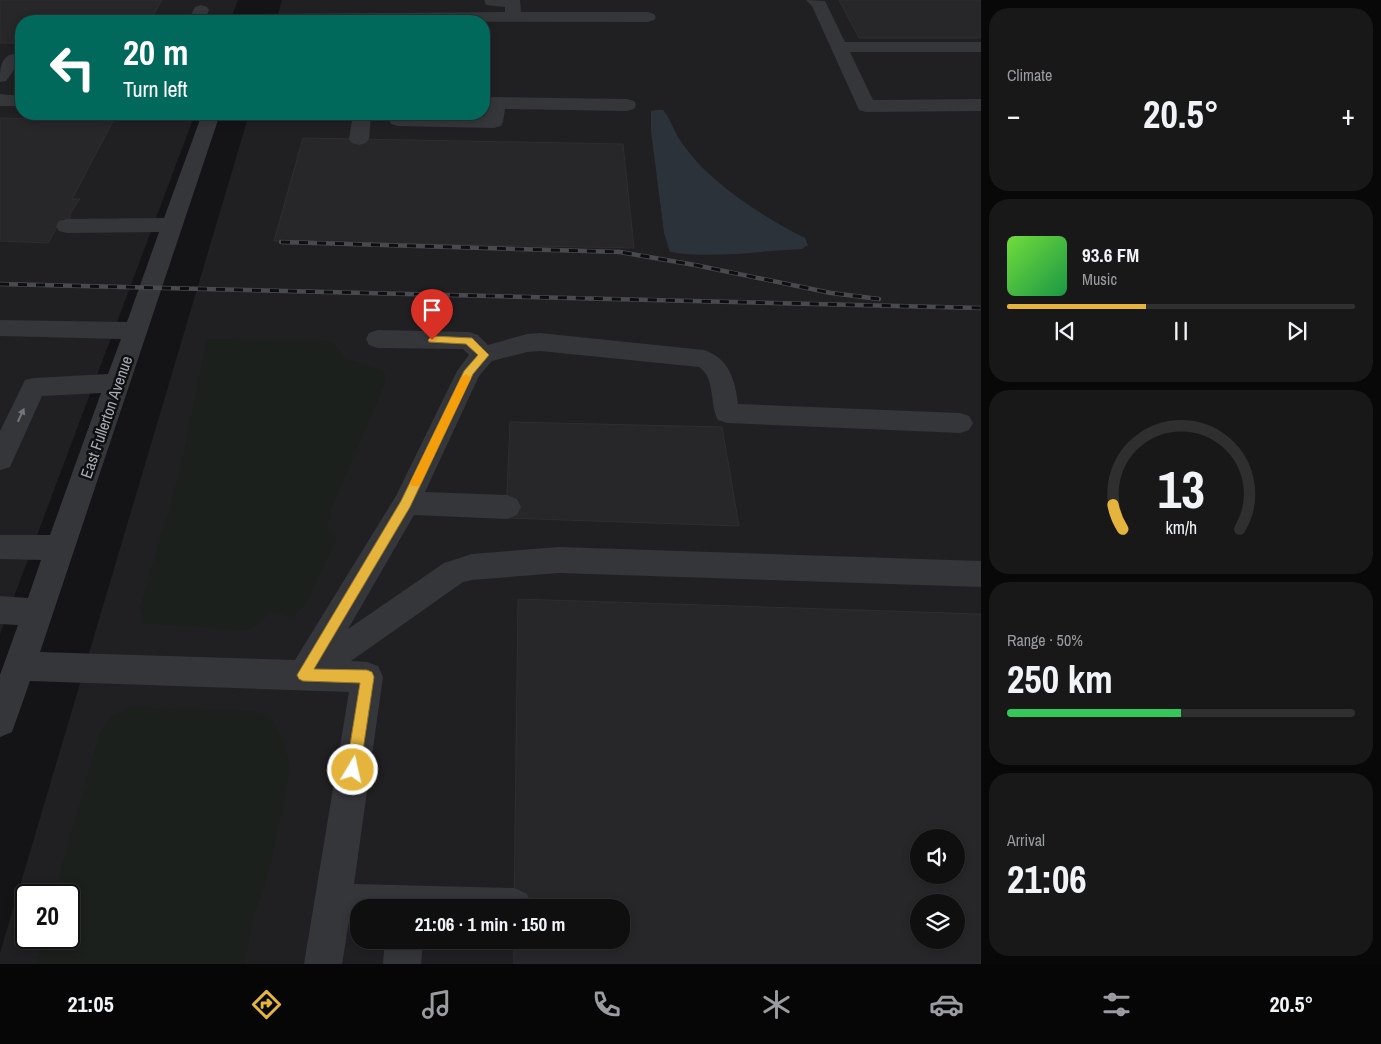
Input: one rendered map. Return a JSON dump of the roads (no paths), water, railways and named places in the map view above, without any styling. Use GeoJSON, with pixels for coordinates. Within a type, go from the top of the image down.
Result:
{"type":"FeatureCollection","features":[{"type":"Feature","properties":{"kind":"street"},"geometry":{"type":"LineString","coordinates":[[246,15],[251,0]]}},
{"type":"Feature","properties":{"kind":"street"},"geometry":{"type":"LineString","coordinates":[[359,15],[362,0]]}},
{"type":"Feature","properties":{"kind":"street"},"geometry":{"type":"LineString","coordinates":[[404,15],[406,0]]}},
{"type":"Feature","properties":{"kind":"street"},"geometry":{"type":"LineString","coordinates":[[449,15],[450,0]]}},
{"type":"Feature","properties":{"kind":"street"},"geometry":{"type":"LineString","coordinates":[[492,0],[492,2],[513,2],[513,17]]}},
{"type":"Feature","properties":{"kind":"street"},"geometry":{"type":"LineString","coordinates":[[814,0],[819,4],[866,106],[981,105]]}},
{"type":"Feature","properties":{"kind":"street"},"geometry":{"type":"LineString","coordinates":[[490,17],[648,17]]}},
{"type":"Feature","properties":{"kind":"street"},"geometry":{"type":"LineString","coordinates":[[839,47],[981,47]]}},
{"type":"Feature","properties":{"kind":"street"},"geometry":{"type":"LineString","coordinates":[[0,77],[11,59]]}},
{"type":"Feature","properties":{"kind":"street"},"geometry":{"type":"LineString","coordinates":[[0,100],[15,101]]}},
{"type":"Feature","properties":{"kind":"street"},"geometry":{"type":"LineString","coordinates":[[398,120],[494,122],[490,103],[627,105]]}},
{"type":"Feature","properties":{"kind":"street","name":"East Fullerton Avenue"},"geometry":{"type":"LineString","coordinates":[[0,719],[209,120]]}},
{"type":"Feature","properties":{"kind":"street"},"geometry":{"type":"LineString","coordinates":[[359,139],[361,120]]}},
{"type":"Feature","properties":{"kind":"street"},"geometry":{"type":"LineString","coordinates":[[67,226],[172,225]]}},
{"type":"Feature","properties":{"kind":"street"},"geometry":{"type":"LineString","coordinates":[[0,328],[135,331]]}},
{"type":"Feature","properties":{"kind":"street"},"geometry":{"type":"LineString","coordinates":[[378,339],[469,340],[484,355]]}},
{"type":"Feature","properties":{"kind":"street"},"geometry":{"type":"LineString","coordinates":[[303,675],[406,504],[469,371],[484,355],[527,343],[540,342],[704,358],[711,362],[718,370],[727,413],[960,423]]}},
{"type":"Feature","properties":{"kind":"street"},"geometry":{"type":"LineString","coordinates":[[0,459],[34,386],[117,383]]}},
{"type":"Feature","properties":{"kind":"street"},"geometry":{"type":"LineString","coordinates":[[406,504],[506,507]]}},
{"type":"Feature","properties":{"kind":"street"},"geometry":{"type":"LineString","coordinates":[[0,547],[60,548]]}},
{"type":"Feature","properties":{"kind":"street"},"geometry":{"type":"LineString","coordinates":[[303,675],[373,630],[454,572],[472,567],[559,560],[981,574]]}},
{"type":"Feature","properties":{"kind":"street"},"geometry":{"type":"LineString","coordinates":[[0,610],[38,612]]}},
{"type":"Feature","properties":{"kind":"street"},"geometry":{"type":"LineString","coordinates":[[19,666],[367,677],[323,964]]}},
{"type":"Feature","properties":{"kind":"street"},"geometry":{"type":"LineString","coordinates":[[332,902],[350,906]]}},
{"type":"Feature","properties":{"kind":"street"},"geometry":{"type":"LineString","coordinates":[[402,964],[403,949]]}},
{"type":"Feature","properties":{"kind":"railway"},"geometry":{"type":"LineString","coordinates":[[281,242],[620,252],[695,265],[831,293],[879,299]]}},
{"type":"Feature","properties":{"kind":"railway"},"geometry":{"type":"LineString","coordinates":[[0,284],[981,308]]}}]}
